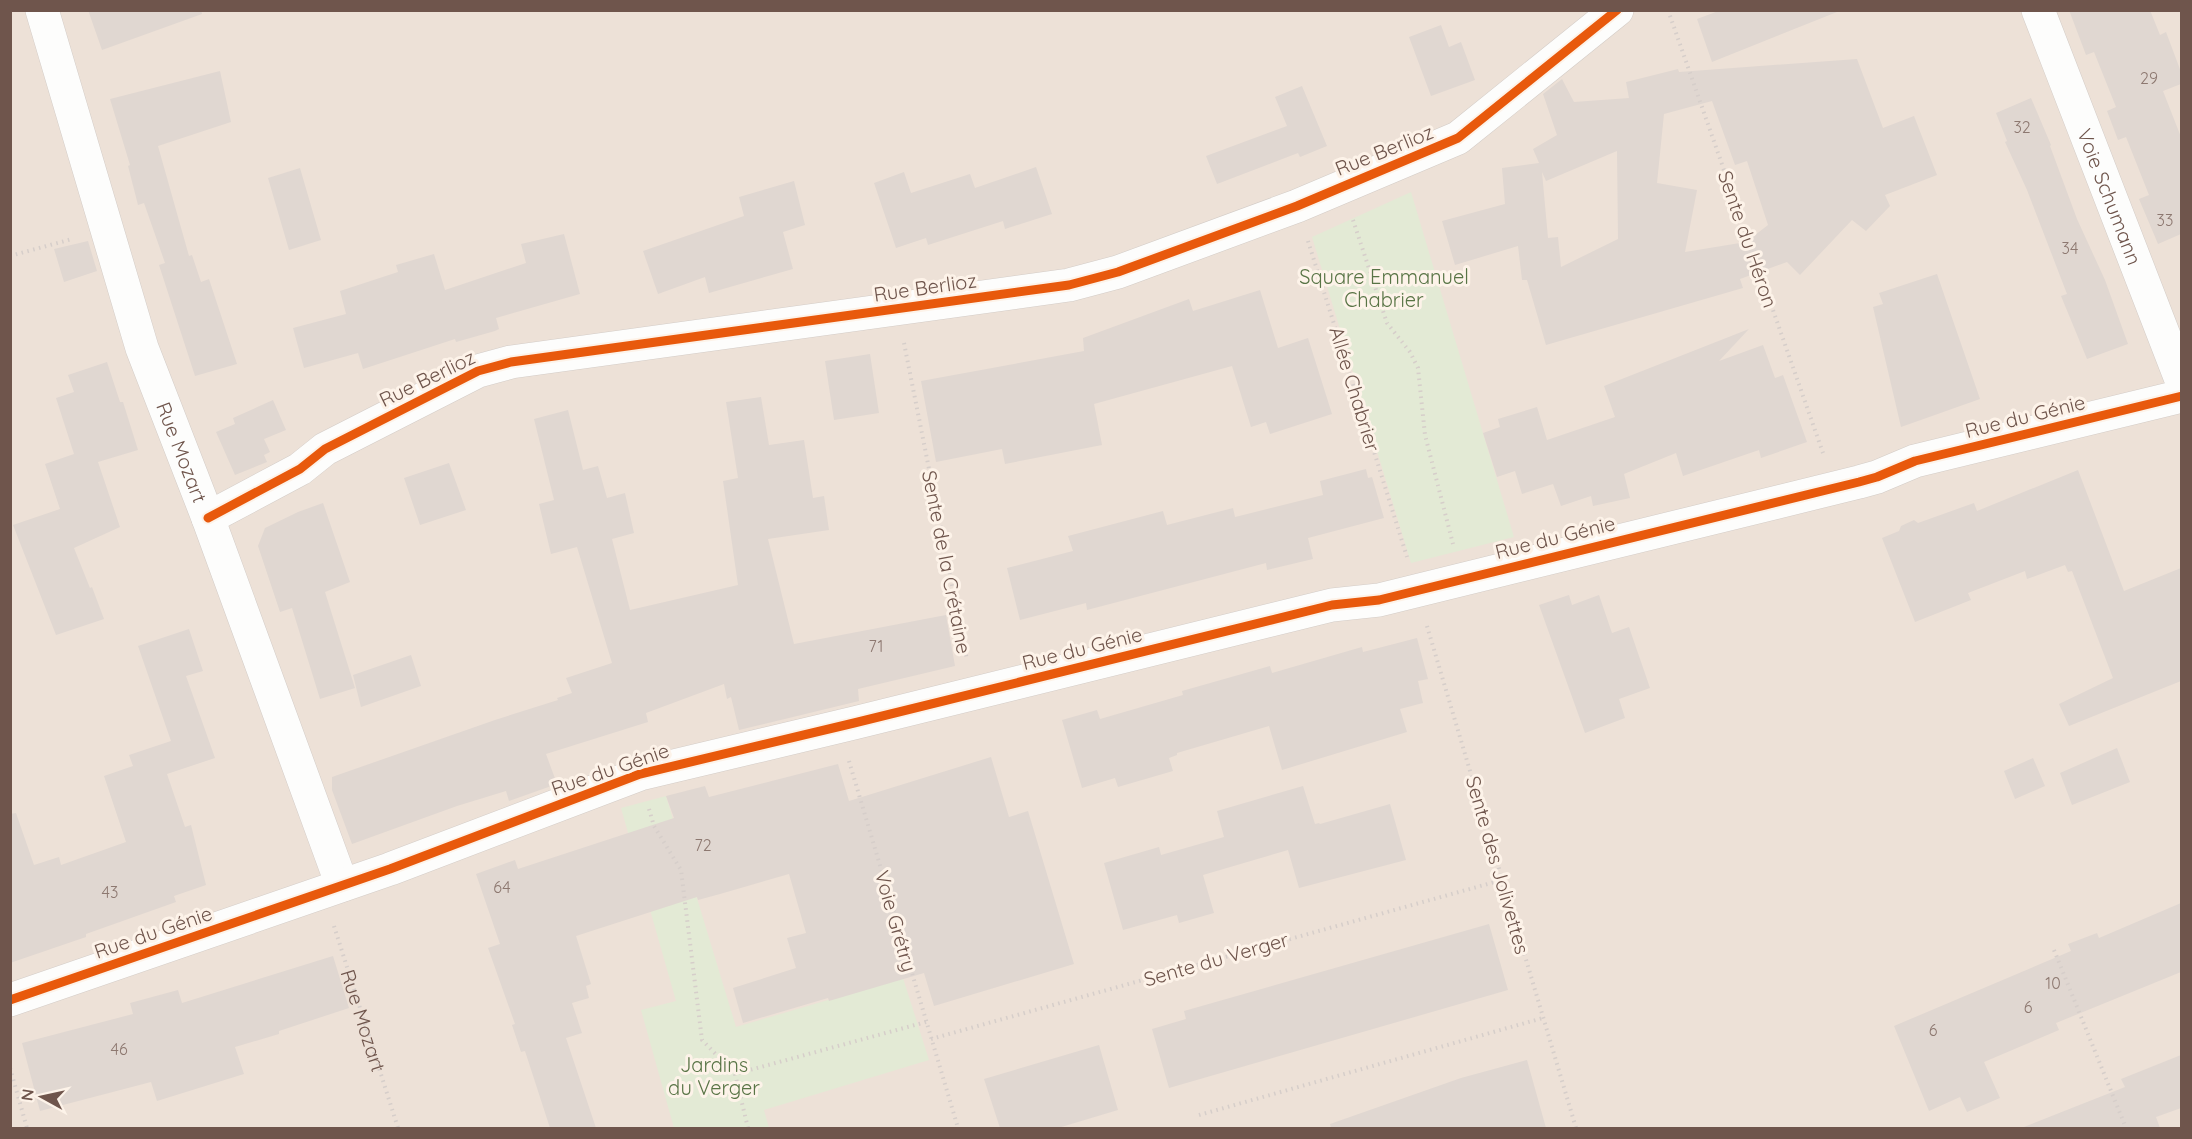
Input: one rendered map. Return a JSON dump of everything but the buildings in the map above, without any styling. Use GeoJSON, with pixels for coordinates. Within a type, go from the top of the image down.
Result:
{"type":"FeatureCollection","features":[{"type":"Feature","properties":{"kind":"street","name":"Rue Mozart"},"geometry":{"type":"LineString","coordinates":[[42,10],[142,348],[208,518],[342,885]]}},
{"type":"Feature","properties":{"kind":"street","name":"Rue Berlioz"},"geometry":{"type":"LineString","coordinates":[[208,518],[300,469],[325,449],[478,371],[511,363],[904,309],[1092,280],[1297,206],[1458,138],[1617,10]]}},
{"type":"Feature","properties":{"kind":"street","name":"Voie Schumann"},"geometry":{"type":"LineString","coordinates":[[2038,10],[2181,382]]}},
{"type":"Feature","properties":{"kind":"street","name":"Rue du Génie"},"geometry":{"type":"LineString","coordinates":[[10,1000],[390,869],[640,774],[1332,604],[1379,600],[1859,482],[1915,462],[2181,396]]}},
{"type":"Feature","properties":{"kind":"path"},"geometry":{"type":"LineString","coordinates":[[1342,186],[1387,323],[1410,351],[1418,368],[1425,435],[1454,545]]}},
{"type":"Feature","properties":{"kind":"path"},"geometry":{"type":"LineString","coordinates":[[10,256],[107,230]]}},
{"type":"Feature","properties":{"kind":"path"},"geometry":{"type":"LineString","coordinates":[[640,774],[654,826],[681,870],[702,1040],[735,1074],[748,1128]]}},
{"type":"Feature","properties":{"kind":"path"},"geometry":{"type":"LineString","coordinates":[[2054,950],[2126,1128]]}},
{"type":"Feature","properties":{"kind":"path"},"geometry":{"type":"LineString","coordinates":[[1198,1114],[1543,1018]]}},
{"type":"Feature","properties":{"kind":"path"},"geometry":{"type":"LineString","coordinates":[[735,1074],[926,1022]]}},
{"type":"Feature","properties":{"kind":"path"},"geometry":{"type":"LineString","coordinates":[[10,1068],[27,1128]]}},
{"type":"Feature","properties":{"kind":"shaded area"},"geometry":{"type":"Polygon","coordinates":[[[11,11],[2181,11],[2181,1128],[11,1128],[11,11]]]}},
{"type":"Feature","properties":{"kind":"green space","name":"Square Emmanuel Chabrier"},"geometry":{"type":"Polygon","coordinates":[[[1411,192],[1514,537],[1411,563],[1312,237],[1411,192]]]}},
{"type":"Feature","properties":{"kind":"green space","name":"Jardins du Verger"},"geometry":{"type":"Polygon","coordinates":[[[666,796],[736,1027],[903,978],[929,1060],[764,1110],[769,1128],[674,1128],[641,1010],[676,1001],[621,808],[666,796]]]}},
{"type":"Feature","properties":{"kind":"cycle path"},"geometry":{"type":"LineString","coordinates":[[208,518],[300,469],[325,449],[478,371],[511,362],[1069,285],[1118,272],[1297,206],[1458,138],[1617,10]]}},
{"type":"Feature","properties":{"kind":"cycle path"},"geometry":{"type":"LineString","coordinates":[[10,1000],[390,869],[640,774],[1332,605],[1379,600],[1859,482],[1915,461],[2182,396]]}}]}
